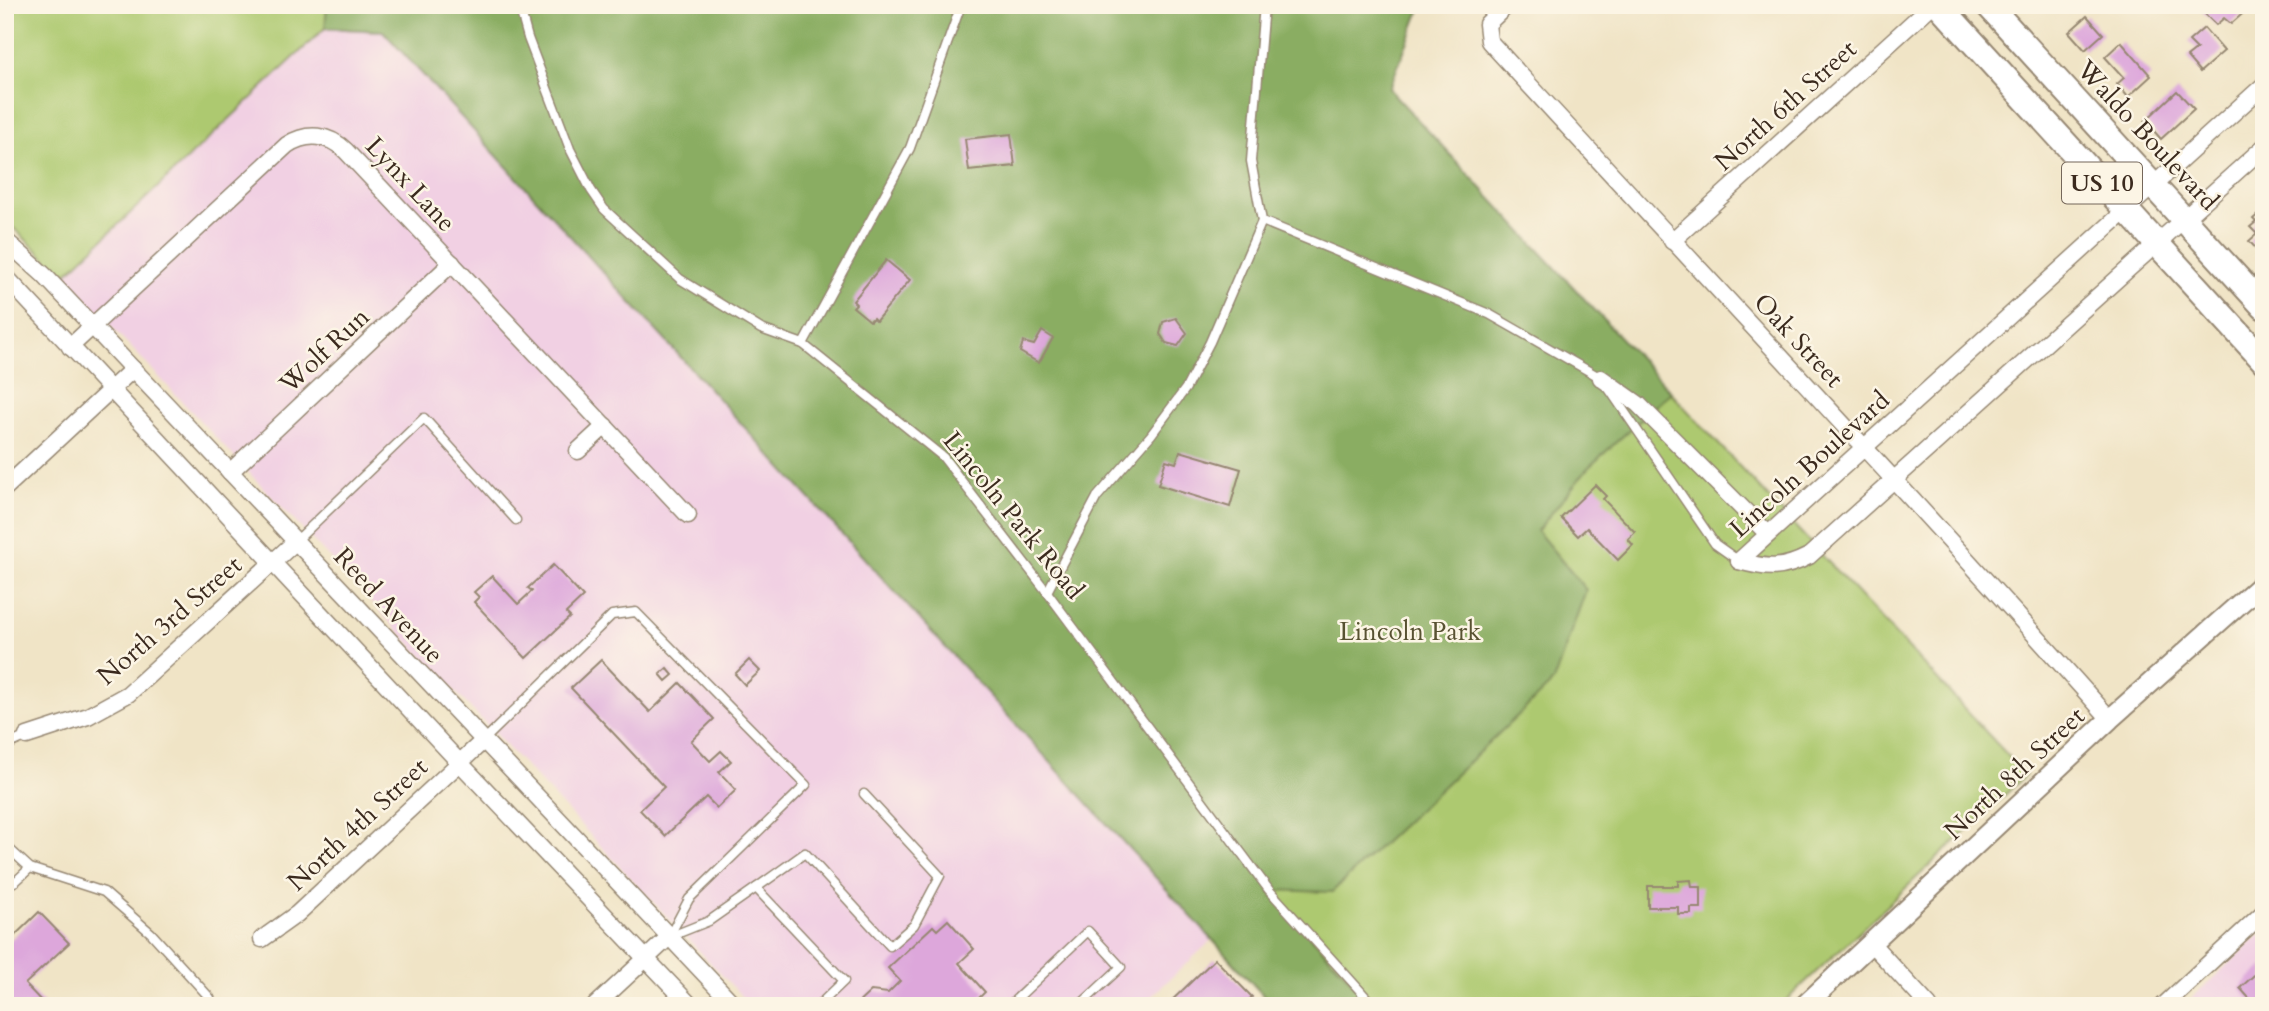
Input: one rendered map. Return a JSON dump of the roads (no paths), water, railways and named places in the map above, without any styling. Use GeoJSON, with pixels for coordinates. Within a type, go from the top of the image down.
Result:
{"type":"FeatureCollection","features":[{"type":"Feature","properties":{"kind":"main road","name":"US 10"},"geometry":{"type":"LineString","coordinates":[[1938,5],[2264,361]]}},
{"type":"Feature","properties":{"kind":"main road","name":"Waldo Boulevard"},"geometry":{"type":"LineString","coordinates":[[1988,5],[2264,306]]}},
{"type":"Feature","properties":{"kind":"street","name":"Oak Street"},"geometry":{"type":"LineString","coordinates":[[1507,5],[1487,24],[1489,41],[1895,479],[2110,719]]}},
{"type":"Feature","properties":{"kind":"street","name":"North 6th Street"},"geometry":{"type":"LineString","coordinates":[[1672,241],[1932,5]]}},
{"type":"Feature","properties":{"kind":"street","name":"Lincoln Boulevard"},"geometry":{"type":"LineString","coordinates":[[1739,561],[2264,85]]}},
{"type":"Feature","properties":{"kind":"street","name":"Lynx Lane"},"geometry":{"type":"LineString","coordinates":[[70,347],[281,150],[301,137],[317,136],[338,143],[688,515]]}},
{"type":"Feature","properties":{"kind":"street","name":"Lincoln Boulevard"},"geometry":{"type":"LineString","coordinates":[[1739,561],[1773,568],[1791,565],[1809,556],[2264,147]]}},
{"type":"Feature","properties":{"kind":"street","name":"Reed Avenue"},"geometry":{"type":"LineString","coordinates":[[5,240],[44,275],[735,1006]]}},
{"type":"Feature","properties":{"kind":"street","name":"Wolf Run"},"geometry":{"type":"LineString","coordinates":[[230,472],[452,263]]}},
{"type":"Feature","properties":{"kind":"street"},"geometry":{"type":"LineString","coordinates":[[5,276],[691,1006]]}},
{"type":"Feature","properties":{"kind":"street"},"geometry":{"type":"LineString","coordinates":[[5,488],[133,369]]}},
{"type":"Feature","properties":{"kind":"street"},"geometry":{"type":"LineString","coordinates":[[1601,378],[1638,404],[1768,534]]}},
{"type":"Feature","properties":{"kind":"street"},"geometry":{"type":"LineString","coordinates":[[578,452],[605,426]]}},
{"type":"Feature","properties":{"kind":"street","name":"North 3rd Street"},"geometry":{"type":"LineString","coordinates":[[27,736],[88,716],[128,694],[295,541]]}},
{"type":"Feature","properties":{"kind":"street","name":"North 8th Street"},"geometry":{"type":"LineString","coordinates":[[1804,1006],[2110,719],[2264,582]]}},
{"type":"Feature","properties":{"kind":"street","name":"North 4th Street"},"geometry":{"type":"LineString","coordinates":[[262,939],[297,914],[483,741]]}},
{"type":"Feature","properties":{"kind":"street"},"geometry":{"type":"LineString","coordinates":[[2163,1006],[2264,912]]}},
{"type":"Feature","properties":{"kind":"street"},"geometry":{"type":"LineString","coordinates":[[595,1006],[669,937]]}},
{"type":"Feature","properties":{"kind":"street"},"geometry":{"type":"LineString","coordinates":[[1871,943],[1929,1006]]}},
{"type":"Feature","properties":{"kind":"lane","name":"Lincoln Park Road"},"geometry":{"type":"LineString","coordinates":[[519,5],[528,38],[570,149],[604,209],[680,279],[761,329],[803,344],[943,457],[1269,890],[1374,1006]]}},
{"type":"Feature","properties":{"kind":"lane"},"geometry":{"type":"LineString","coordinates":[[803,344],[909,148],[961,5]]}},
{"type":"Feature","properties":{"kind":"lane"},"geometry":{"type":"LineString","coordinates":[[1047,592],[1097,497],[1151,435],[1186,387],[1210,342],[1262,220],[1251,160],[1264,5]]}},
{"type":"Feature","properties":{"kind":"lane"},"geometry":{"type":"LineString","coordinates":[[1262,220],[1489,314],[1601,378],[1715,544],[1739,561]]}},
{"type":"Feature","properties":{"kind":"lane"},"geometry":{"type":"LineString","coordinates":[[295,541],[424,418],[516,520]]}},
{"type":"Feature","properties":{"kind":"lane"},"geometry":{"type":"LineString","coordinates":[[483,741],[612,615],[636,612],[806,785],[689,899],[669,937]]}},
{"type":"Feature","properties":{"kind":"lane"},"geometry":{"type":"LineString","coordinates":[[5,746],[27,736]]}},
{"type":"Feature","properties":{"kind":"lane"},"geometry":{"type":"LineString","coordinates":[[669,937],[709,921],[805,853],[890,946],[914,925],[940,876],[864,793]]}},
{"type":"Feature","properties":{"kind":"lane"},"geometry":{"type":"LineString","coordinates":[[5,845],[30,868],[104,892],[151,933],[210,998],[214,1006]]}},
{"type":"Feature","properties":{"kind":"lane"},"geometry":{"type":"LineString","coordinates":[[5,886],[16,881],[30,868]]}},
{"type":"Feature","properties":{"kind":"lane"},"geometry":{"type":"LineString","coordinates":[[756,888],[844,981],[818,1006]]}},
{"type":"Feature","properties":{"kind":"lane"},"geometry":{"type":"LineString","coordinates":[[1009,1006],[1087,931],[1121,967],[1079,1006]]}},
{"type":"Feature","properties":{"kind":"park label","name":"Lincoln Park"},"geometry":{"type":"Point","coordinates":[1410,631]}}]}
